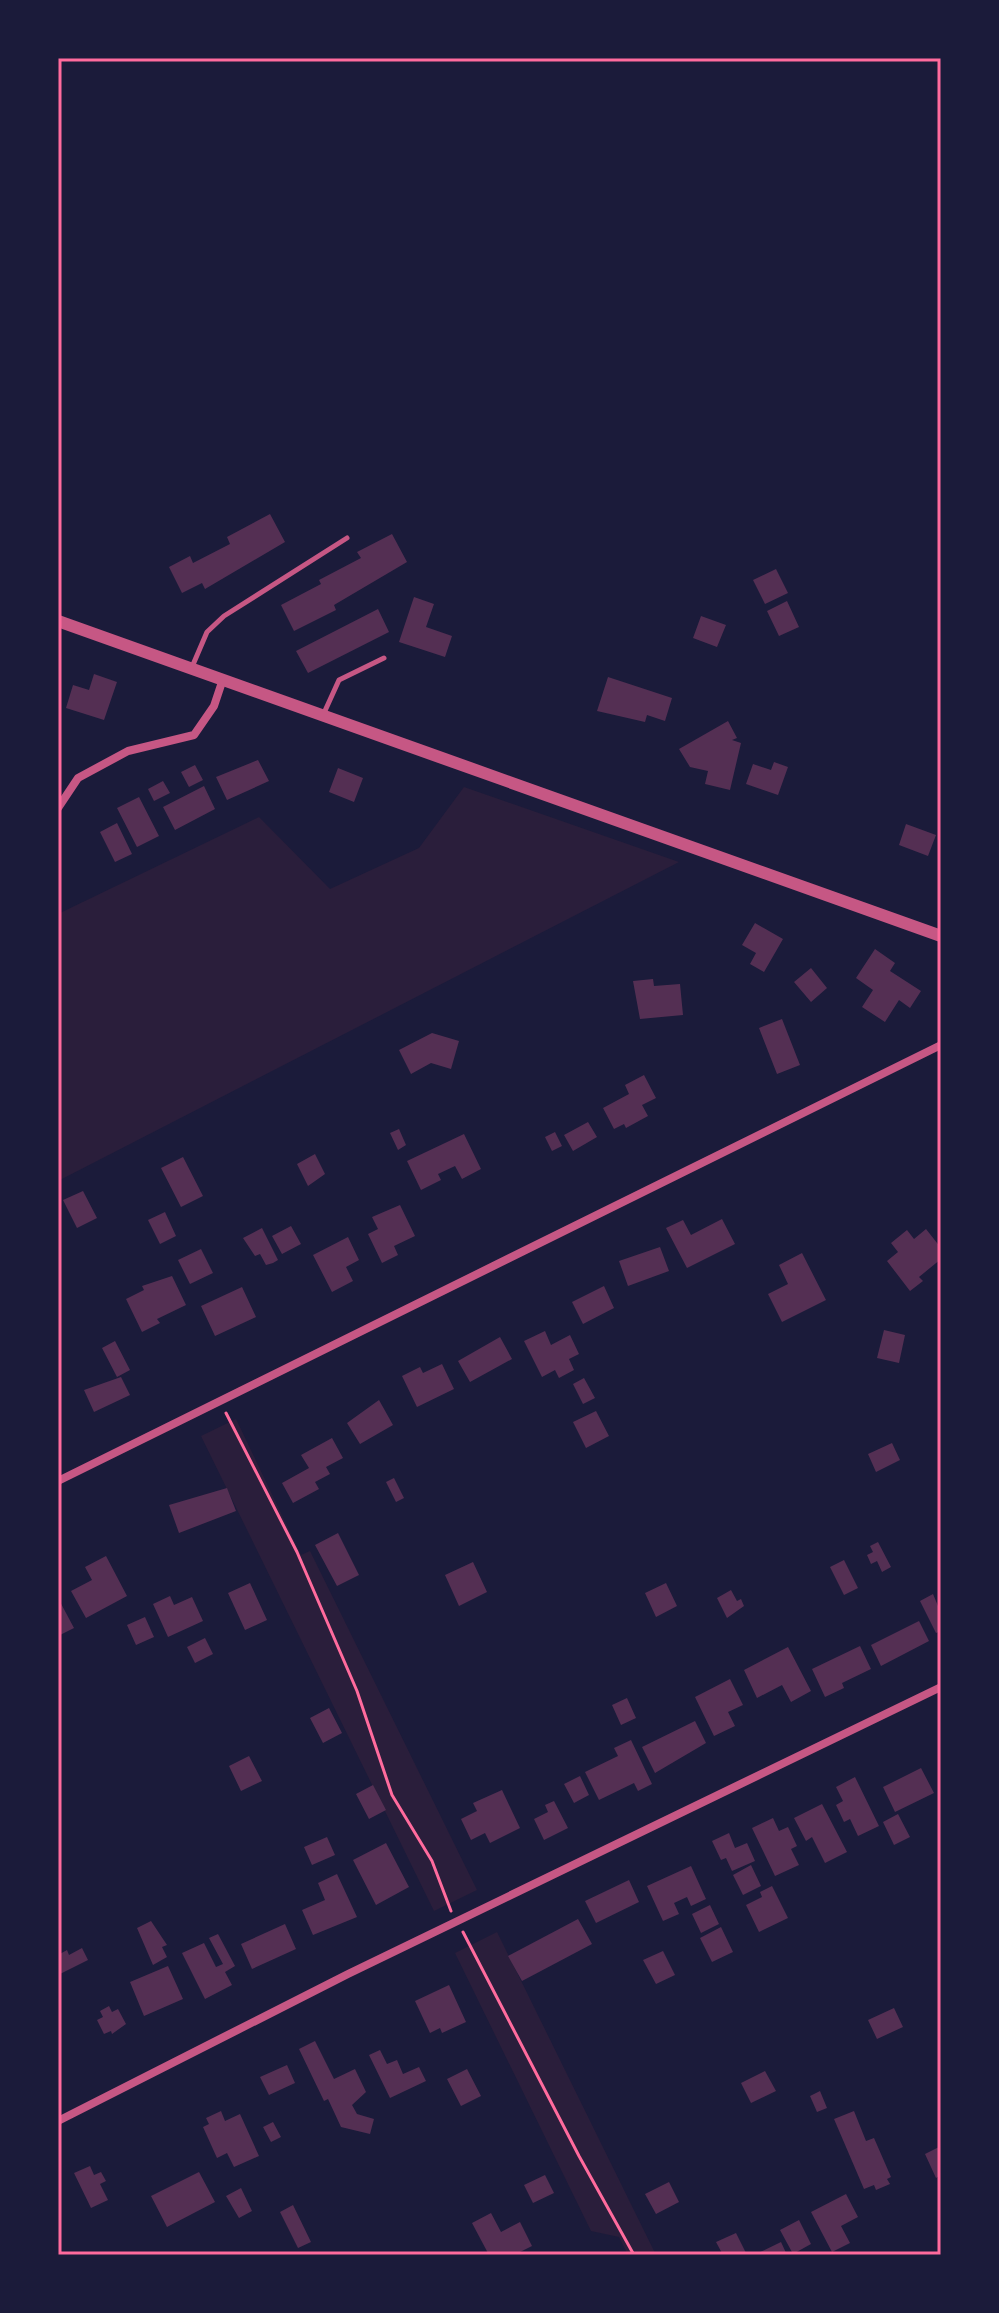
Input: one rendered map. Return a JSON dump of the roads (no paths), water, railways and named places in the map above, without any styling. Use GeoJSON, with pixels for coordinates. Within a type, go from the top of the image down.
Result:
{"type":"FeatureCollection","features":[{"type":"Feature","properties":{"kind":"street"},"geometry":{"type":"LineString","coordinates":[[58,621],[941,936]]}},
{"type":"Feature","properties":{"kind":"street"},"geometry":{"type":"LineString","coordinates":[[58,808],[78,778],[128,751],[194,735],[214,706],[223,679]]}},
{"type":"Feature","properties":{"kind":"street"},"geometry":{"type":"LineString","coordinates":[[58,1481],[941,1045]]}},
{"type":"Feature","properties":{"kind":"street"},"geometry":{"type":"LineString","coordinates":[[58,2121],[456,1922],[941,1687]]}},
{"type":"Feature","properties":{"kind":"lane"},"geometry":{"type":"LineString","coordinates":[[191,668],[207,632],[224,616],[347,538]]}},
{"type":"Feature","properties":{"kind":"lane"},"geometry":{"type":"LineString","coordinates":[[323,714],[339,680],[384,658]]}}]}
